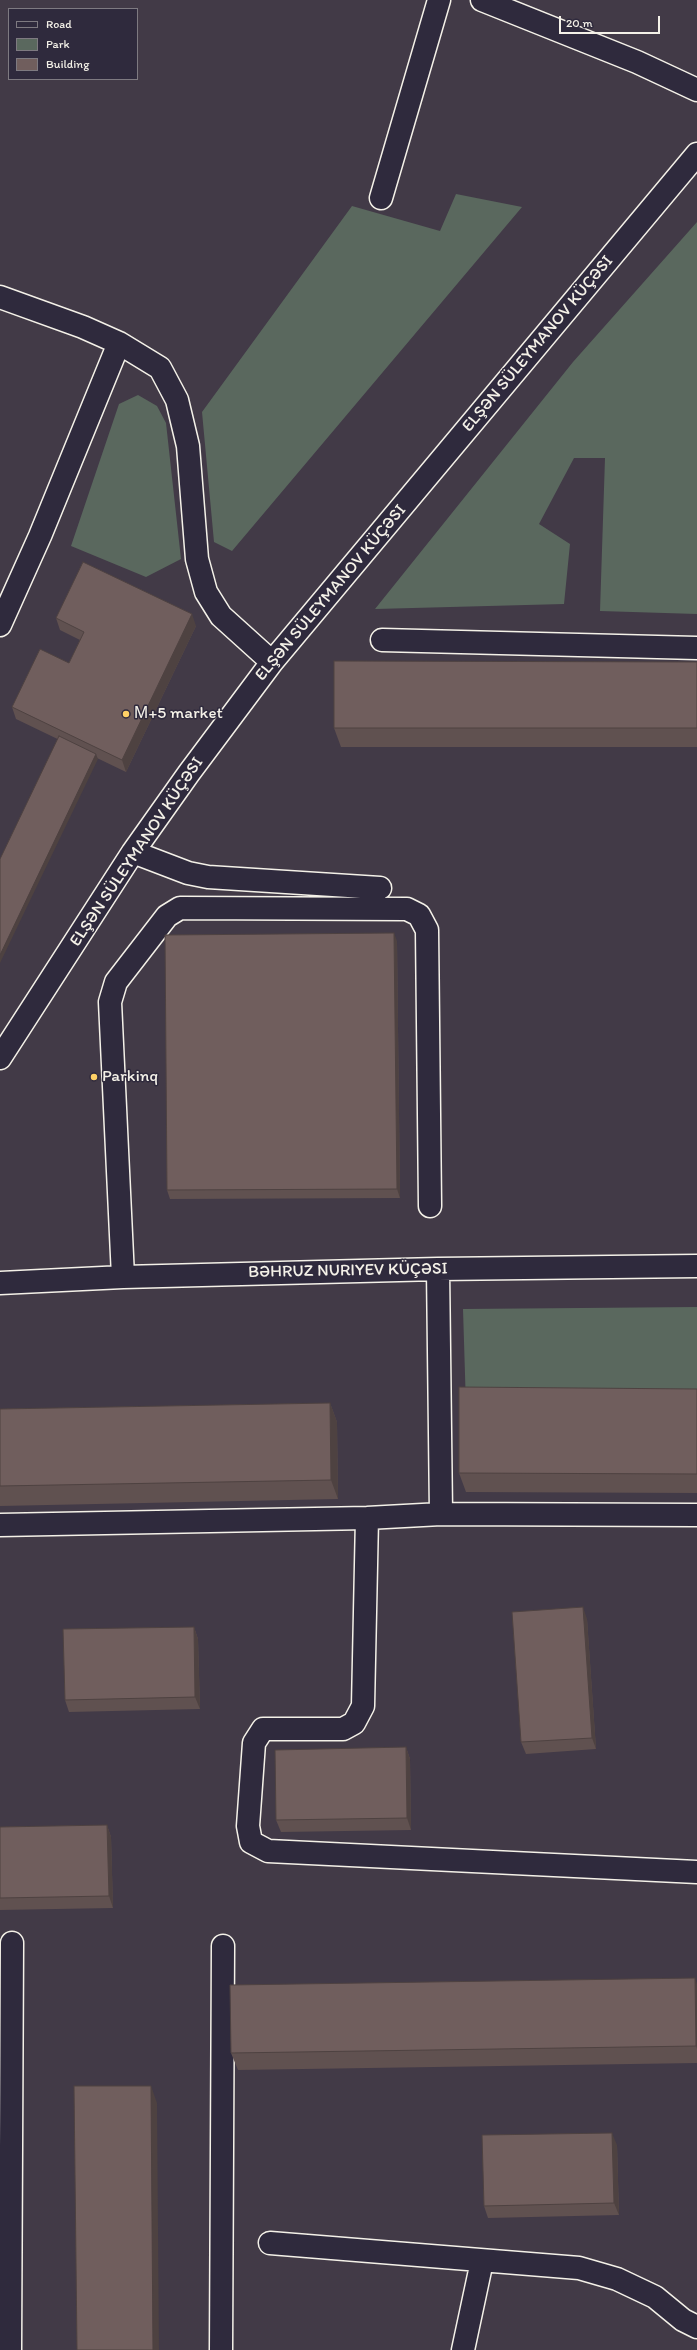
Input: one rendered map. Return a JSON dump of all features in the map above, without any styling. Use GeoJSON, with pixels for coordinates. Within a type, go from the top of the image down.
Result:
{"type":"FeatureCollection","features":[{"type":"Feature","properties":{"kind":"street"},"geometry":{"type":"LineString","coordinates":[[381,198],[439,0]]}},
{"type":"Feature","properties":{"kind":"street"},"geometry":{"type":"LineString","coordinates":[[482,0],[637,62],[697,90]]}},
{"type":"Feature","properties":{"kind":"street","name":"ELŞƏN SÜLEYMANOV KÜÇƏSI"},"geometry":{"type":"LineString","coordinates":[[0,1058],[133,852],[189,773],[272,662],[697,154]]}},
{"type":"Feature","properties":{"kind":"street"},"geometry":{"type":"LineString","coordinates":[[0,297],[83,327],[120,343],[160,368],[178,400],[188,446],[197,559],[206,592],[221,616],[272,662]]}},
{"type":"Feature","properties":{"kind":"street"},"geometry":{"type":"LineString","coordinates":[[0,626],[40,536],[120,343]]}},
{"type":"Feature","properties":{"kind":"street"},"geometry":{"type":"LineString","coordinates":[[382,640],[697,648]]}},
{"type":"Feature","properties":{"kind":"street"},"geometry":{"type":"LineString","coordinates":[[133,852],[181,870],[208,877],[380,888]]}},
{"type":"Feature","properties":{"kind":"street"},"geometry":{"type":"LineString","coordinates":[[203,908],[208,877]]}},
{"type":"Feature","properties":{"kind":"street"},"geometry":{"type":"LineString","coordinates":[[123,1277],[110,1002],[116,982],[167,916],[180,908],[407,909],[419,915],[427,930],[430,1206]]}},
{"type":"Feature","properties":{"kind":"street","name":"BƏHRUZ NURIYEV KÜÇƏSI"},"geometry":{"type":"LineString","coordinates":[[0,1283],[123,1277],[438,1269],[697,1266]]}},
{"type":"Feature","properties":{"kind":"street"},"geometry":{"type":"LineString","coordinates":[[438,1269],[441,1514]]}},
{"type":"Feature","properties":{"kind":"street"},"geometry":{"type":"LineString","coordinates":[[0,1524],[367,1518],[441,1514],[697,1515]]}},
{"type":"Feature","properties":{"kind":"street"},"geometry":{"type":"LineString","coordinates":[[367,1518],[363,1706],[354,1723],[343,1729],[263,1729],[254,1743],[248,1826],[251,1842],[268,1852],[697,1872]]}},
{"type":"Feature","properties":{"kind":"street"},"geometry":{"type":"LineString","coordinates":[[10,2350],[12,1943]]}},
{"type":"Feature","properties":{"kind":"street"},"geometry":{"type":"LineString","coordinates":[[221,2350],[223,1946]]}},
{"type":"Feature","properties":{"kind":"street"},"geometry":{"type":"LineString","coordinates":[[270,2243],[579,2268],[617,2279],[655,2297],[683,2320],[697,2327]]}},
{"type":"Feature","properties":{"kind":"street"},"geometry":{"type":"LineString","coordinates":[[463,2350],[482,2261]]}},
{"type":"Feature","properties":{"kind":"green space"},"geometry":{"type":"Polygon","coordinates":[[[456,194],[522,207],[232,551],[214,542],[202,412],[352,206],[440,231],[456,194]]]}},
{"type":"Feature","properties":{"kind":"green space"},"geometry":{"type":"Polygon","coordinates":[[[697,222],[697,614],[600,611],[605,458],[574,458],[539,524],[570,544],[564,604],[375,609],[573,362],[697,222]]]}},
{"type":"Feature","properties":{"kind":"green space"},"geometry":{"type":"Polygon","coordinates":[[[138,395],[157,406],[166,423],[181,559],[146,577],[71,546],[119,404],[138,395]]]}},
{"type":"Feature","properties":{"kind":"green space"},"geometry":{"type":"Polygon","coordinates":[[[697,1307],[697,1408],[466,1407],[463,1309],[697,1307]]]}},
{"type":"Feature","properties":{"kind":"building"},"geometry":{"type":"Polygon","coordinates":[[[83,562],[192,614],[122,760],[12,707],[40,649],[69,663],[84,632],[56,618],[83,562]]]}},
{"type":"Feature","properties":{"kind":"building"},"geometry":{"type":"Polygon","coordinates":[[[334,661],[697,662],[697,728],[334,728],[334,661]]]}},
{"type":"Feature","properties":{"kind":"building"},"geometry":{"type":"Polygon","coordinates":[[[59,736],[96,754],[0,955],[0,859],[59,736]]]}},
{"type":"Feature","properties":{"kind":"building"},"geometry":{"type":"Polygon","coordinates":[[[394,933],[397,1189],[167,1190],[165,935],[394,933]]]}},
{"type":"Feature","properties":{"kind":"building"},"geometry":{"type":"Polygon","coordinates":[[[459,1387],[697,1389],[697,1474],[459,1473],[459,1387]]]}},
{"type":"Feature","properties":{"kind":"building"},"geometry":{"type":"Polygon","coordinates":[[[330,1403],[331,1480],[0,1486],[0,1409],[330,1403]]]}},
{"type":"Feature","properties":{"kind":"building"},"geometry":{"type":"Polygon","coordinates":[[[583,1607],[592,1738],[521,1742],[512,1612],[583,1607]]]}},
{"type":"Feature","properties":{"kind":"building"},"geometry":{"type":"Polygon","coordinates":[[[194,1627],[195,1697],[65,1700],[63,1629],[194,1627]]]}},
{"type":"Feature","properties":{"kind":"building"},"geometry":{"type":"Polygon","coordinates":[[[406,1747],[407,1818],[276,1820],[275,1750],[406,1747]]]}},
{"type":"Feature","properties":{"kind":"building"},"geometry":{"type":"Polygon","coordinates":[[[107,1825],[109,1896],[0,1898],[0,1827],[107,1825]]]}},
{"type":"Feature","properties":{"kind":"building"},"geometry":{"type":"Polygon","coordinates":[[[695,1978],[696,2046],[231,2053],[230,1985],[695,1978]]]}},
{"type":"Feature","properties":{"kind":"building"},"geometry":{"type":"Polygon","coordinates":[[[74,2086],[151,2086],[153,2350],[77,2350],[74,2086]]]}},
{"type":"Feature","properties":{"kind":"building"},"geometry":{"type":"Polygon","coordinates":[[[612,2133],[614,2203],[484,2206],[482,2135],[612,2133]]]}},
{"type":"Feature","properties":{"kind":"place","name":"М+5 market"},"geometry":{"type":"Point","coordinates":[126,714]}},
{"type":"Feature","properties":{"kind":"place","name":"Parkinq"},"geometry":{"type":"Point","coordinates":[94,1077]}}]}
